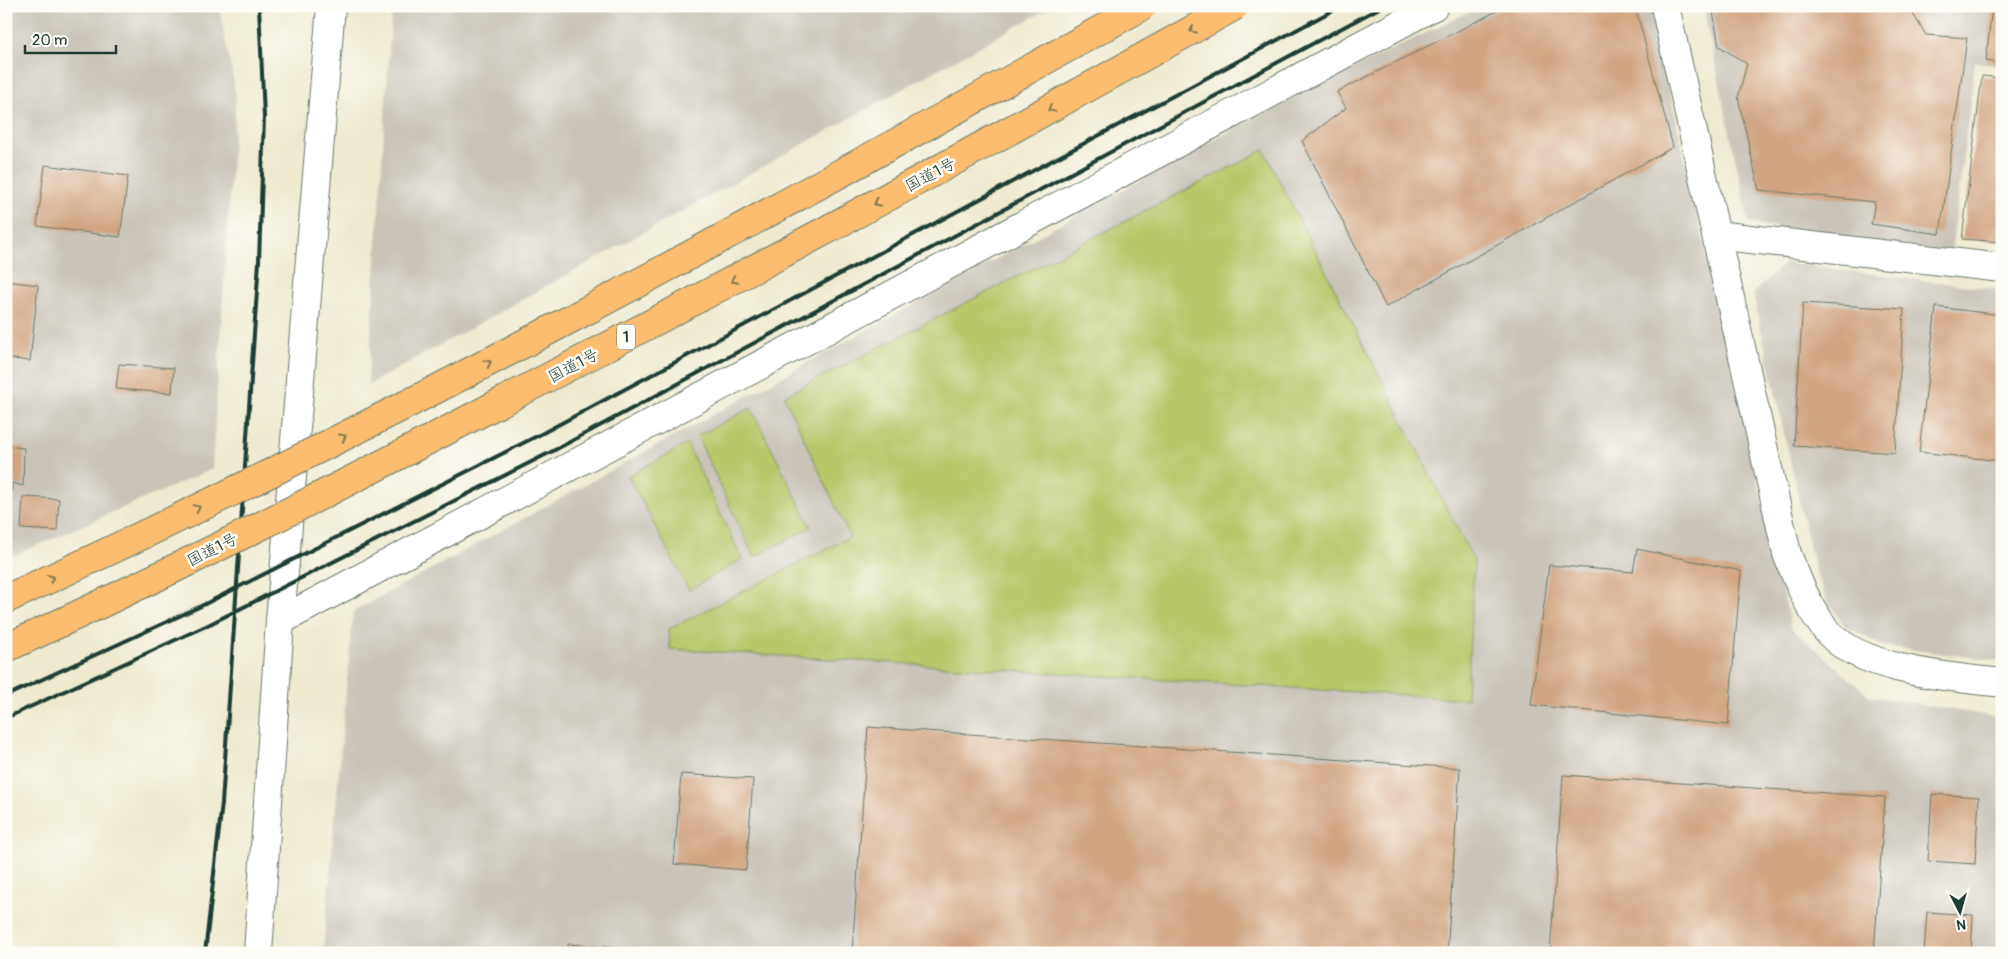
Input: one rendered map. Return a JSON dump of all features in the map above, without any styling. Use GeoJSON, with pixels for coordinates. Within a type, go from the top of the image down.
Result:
{"type":"FeatureCollection","features":[{"type":"Feature","properties":{"kind":"highway"},"geometry":{"type":"LineString","coordinates":[[6,598],[111,551],[338,439],[638,285],[1143,6]]}},
{"type":"Feature","properties":{"kind":"highway","name":"国道1号"},"geometry":{"type":"LineString","coordinates":[[6,648],[108,601],[371,470],[605,348],[1047,111],[1235,6]]}},
{"type":"Feature","properties":{"kind":"street"},"geometry":{"type":"LineString","coordinates":[[258,953],[280,621],[331,6]]}},
{"type":"Feature","properties":{"kind":"street"},"geometry":{"type":"LineString","coordinates":[[280,621],[1434,6]]}},
{"type":"Feature","properties":{"kind":"street"},"geometry":{"type":"LineString","coordinates":[[1665,6],[1787,554],[1805,597],[1829,633],[1864,658],[1922,672],[2002,683]]}},
{"type":"Feature","properties":{"kind":"street"},"geometry":{"type":"LineString","coordinates":[[1716,235],[2002,268]]}},
{"type":"Feature","properties":{"kind":"shaded area"},"geometry":{"type":"Polygon","coordinates":[[[6,6],[219,6],[236,95],[212,469],[6,559],[6,6]]]}},
{"type":"Feature","properties":{"kind":"shaded area"},"geometry":{"type":"Polygon","coordinates":[[[392,6],[1053,6],[368,385],[392,6]]]}},
{"type":"Feature","properties":{"kind":"shaded area"},"geometry":{"type":"Polygon","coordinates":[[[1481,6],[1650,6],[1791,628],[1870,696],[2002,718],[2002,953],[323,953],[353,612],[1274,107],[1481,6]]]}},
{"type":"Feature","properties":{"kind":"shaded area"},"geometry":{"type":"Polygon","coordinates":[[[1703,6],[2002,6],[2002,65],[1975,62],[1951,254],[1749,223],[1703,6]]]}},
{"type":"Feature","properties":{"kind":"shaded area"},"geometry":{"type":"Polygon","coordinates":[[[1785,263],[2002,290],[2002,661],[1882,646],[1845,626],[1826,599],[1814,567],[1753,293],[1785,263]]]}},
{"type":"Feature","properties":{"kind":"green space"},"geometry":{"type":"Polygon","coordinates":[[[1264,150],[1474,561],[1467,699],[670,649],[669,629],[850,537],[784,396],[1264,150]]]}},
{"type":"Feature","properties":{"kind":"green space"},"geometry":{"type":"Polygon","coordinates":[[[751,408],[811,527],[754,557],[697,436],[751,408]]]}},
{"type":"Feature","properties":{"kind":"green space"},"geometry":{"type":"Polygon","coordinates":[[[687,444],[742,559],[689,590],[628,476],[687,444]]]}},
{"type":"Feature","properties":{"kind":"building"},"geometry":{"type":"Polygon","coordinates":[[[1507,6],[1635,6],[1673,147],[1386,307],[1302,141],[1346,108],[1337,92],[1507,6]]]}},
{"type":"Feature","properties":{"kind":"building"},"geometry":{"type":"Polygon","coordinates":[[[1712,6],[1908,6],[1926,35],[1967,38],[1940,234],[1871,224],[1875,202],[1759,190],[1738,97],[1747,64],[1719,46],[1712,6]]]}},
{"type":"Feature","properties":{"kind":"building"},"geometry":{"type":"Polygon","coordinates":[[[1992,6],[2002,6],[2002,63],[1986,61],[1992,6]]]}},
{"type":"Feature","properties":{"kind":"building"},"geometry":{"type":"Polygon","coordinates":[[[1982,76],[2002,78],[2002,242],[1962,239],[1982,76]]]}},
{"type":"Feature","properties":{"kind":"building"},"geometry":{"type":"Polygon","coordinates":[[[45,165],[128,176],[120,237],[37,226],[45,165]]]}},
{"type":"Feature","properties":{"kind":"building"},"geometry":{"type":"Polygon","coordinates":[[[6,281],[38,285],[30,361],[6,358],[6,281]]]}},
{"type":"Feature","properties":{"kind":"building"},"geometry":{"type":"Polygon","coordinates":[[[1803,303],[1904,309],[1895,453],[1794,446],[1803,303]]]}},
{"type":"Feature","properties":{"kind":"building"},"geometry":{"type":"Polygon","coordinates":[[[1936,307],[2002,315],[2002,461],[1919,452],[1936,307]]]}},
{"type":"Feature","properties":{"kind":"building"},"geometry":{"type":"Polygon","coordinates":[[[119,364],[174,368],[172,393],[116,389],[119,364]]]}},
{"type":"Feature","properties":{"kind":"building"},"geometry":{"type":"Polygon","coordinates":[[[6,446],[24,448],[23,486],[12,483],[8,548],[6,446]]]}},
{"type":"Feature","properties":{"kind":"building"},"geometry":{"type":"Polygon","coordinates":[[[23,497],[59,499],[57,531],[21,529],[23,497]]]}},
{"type":"Feature","properties":{"kind":"building"},"geometry":{"type":"Polygon","coordinates":[[[1637,549],[1741,571],[1728,725],[1531,705],[1549,565],[1633,572],[1637,549]]]}},
{"type":"Feature","properties":{"kind":"building"},"geometry":{"type":"Polygon","coordinates":[[[868,727],[1460,768],[1447,953],[852,953],[868,727]]]}},
{"type":"Feature","properties":{"kind":"building"},"geometry":{"type":"Polygon","coordinates":[[[681,774],[753,779],[746,870],[674,864],[681,774]]]}},
{"type":"Feature","properties":{"kind":"building"},"geometry":{"type":"Polygon","coordinates":[[[1563,775],[1885,797],[1874,953],[1550,953],[1563,775]]]}},
{"type":"Feature","properties":{"kind":"building"},"geometry":{"type":"Polygon","coordinates":[[[1932,794],[1979,797],[1975,864],[1928,861],[1932,794]]]}},
{"type":"Feature","properties":{"kind":"building"},"geometry":{"type":"Polygon","coordinates":[[[1927,912],[1973,915],[1971,953],[1924,953],[1927,912]]]}},
{"type":"Feature","properties":{"kind":"building"},"geometry":{"type":"Polygon","coordinates":[[[568,944],[664,951],[664,953],[568,953],[568,944]]]}},
{"type":"Feature","properties":{"kind":"railway"},"geometry":{"type":"LineString","coordinates":[[205,953],[222,803],[259,261],[264,117],[259,6]]}},
{"type":"Feature","properties":{"kind":"railway"},"geometry":{"type":"LineString","coordinates":[[6,696],[199,607],[541,434],[1341,6]]}},
{"type":"Feature","properties":{"kind":"railway"},"geometry":{"type":"LineString","coordinates":[[6,718],[208,625],[551,452],[1383,6]]}}]}
